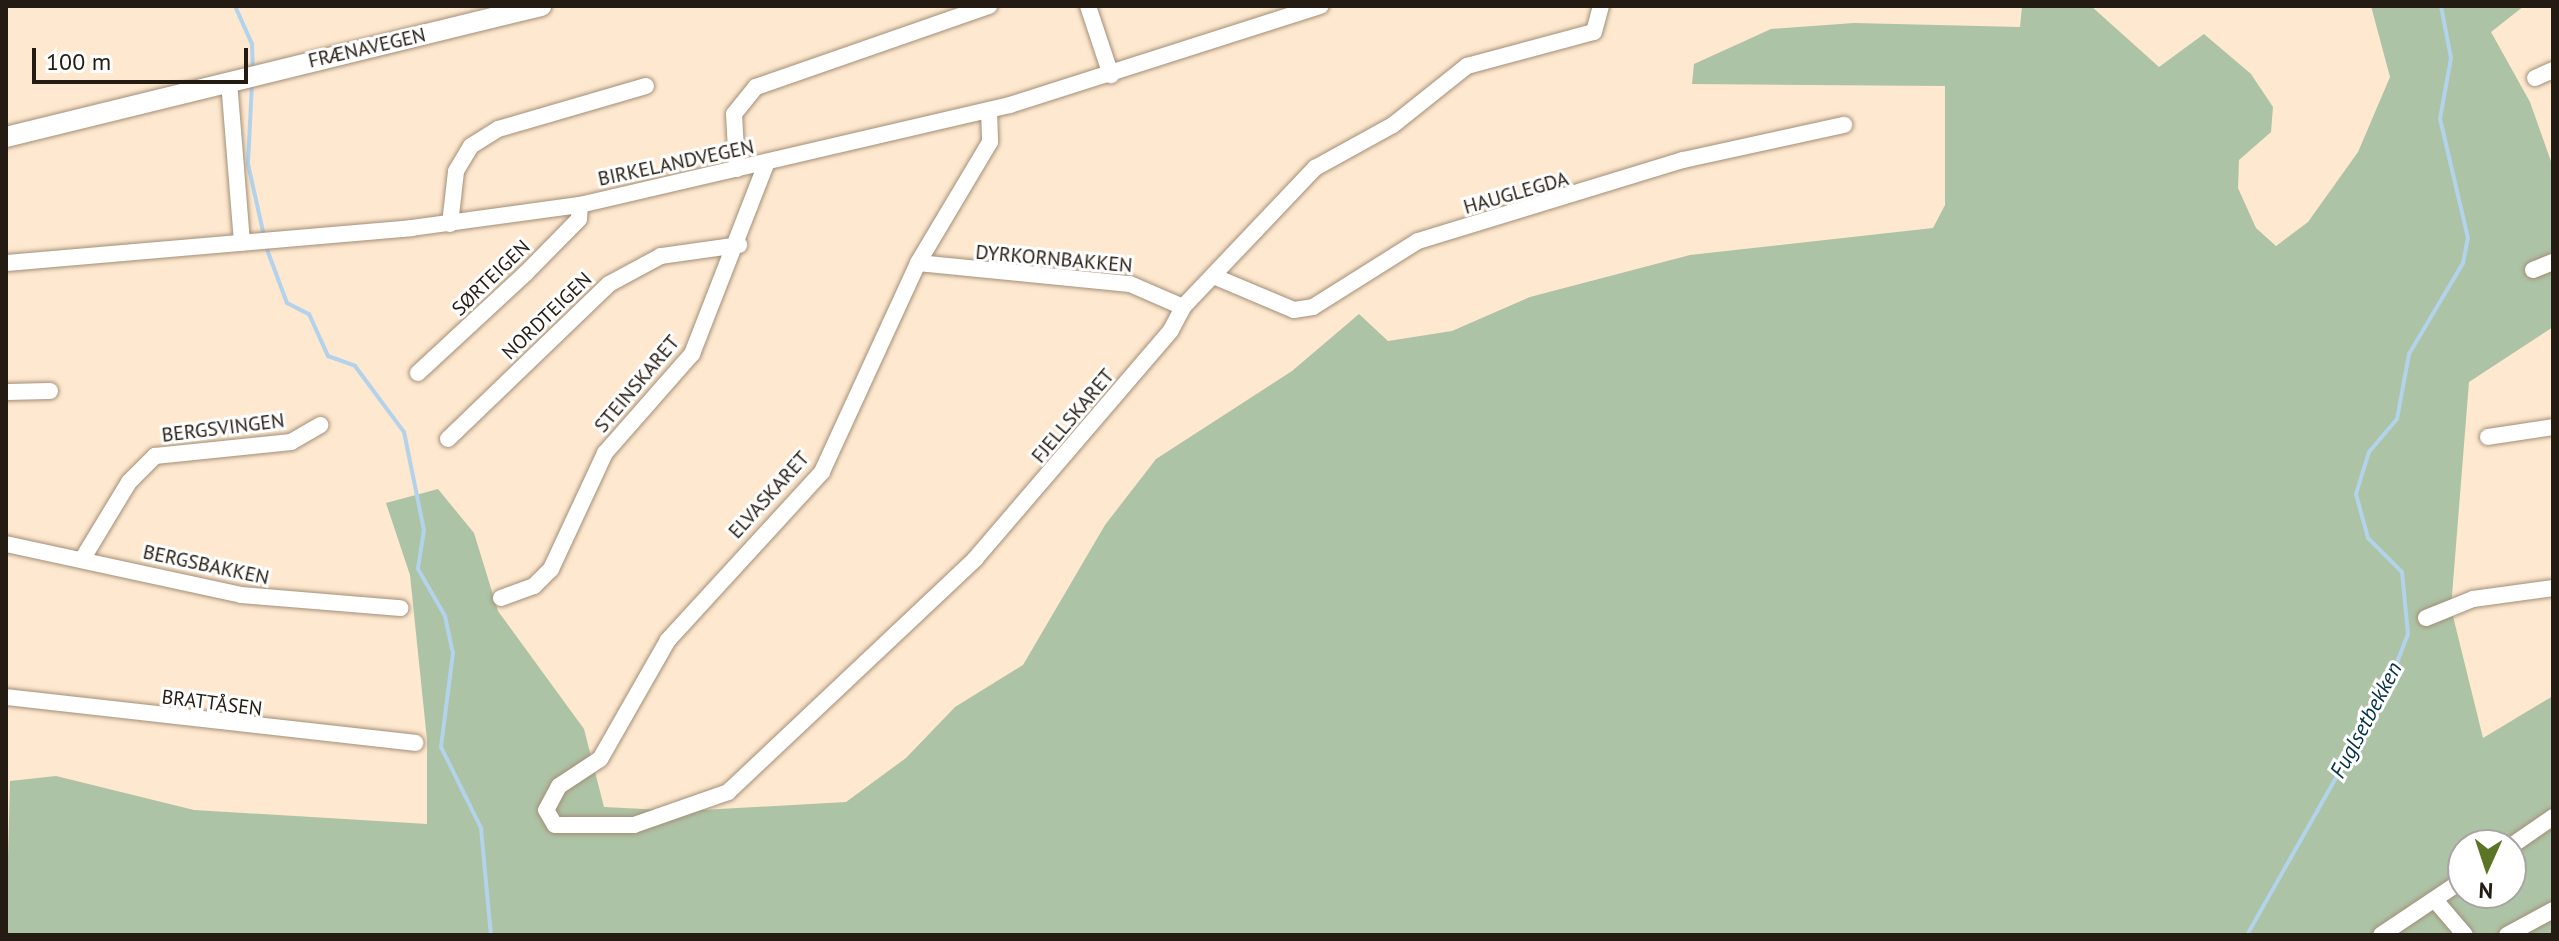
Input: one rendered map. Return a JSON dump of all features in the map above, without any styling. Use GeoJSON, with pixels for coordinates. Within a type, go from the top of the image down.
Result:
{"type":"FeatureCollection","features":[{"type":"Feature","properties":{"kind":"main road","name":"FRÆNAVEGEN"},"geometry":{"type":"LineString","coordinates":[[6,137],[541,6]]}},
{"type":"Feature","properties":{"kind":"street"},"geometry":{"type":"LineString","coordinates":[[737,169],[734,114],[756,87],[989,6]]}},
{"type":"Feature","properties":{"kind":"street","name":"BIRKELANDVEGEN"},"geometry":{"type":"LineString","coordinates":[[6,263],[450,224],[580,205],[989,110],[1111,75],[1321,6]]}},
{"type":"Feature","properties":{"kind":"street","name":"FJELLSKARET"},"geometry":{"type":"LineString","coordinates":[[555,825],[634,825],[728,792],[975,559],[1152,354],[1183,307],[1218,278],[1339,149],[1393,125],[1467,66],[1594,32],[1601,6]]}},
{"type":"Feature","properties":{"kind":"street"},"geometry":{"type":"LineString","coordinates":[[1090,12],[1111,75]]}},
{"type":"Feature","properties":{"kind":"street"},"geometry":{"type":"LineString","coordinates":[[2535,78],[2553,70]]}},
{"type":"Feature","properties":{"kind":"street"},"geometry":{"type":"LineString","coordinates":[[229,81],[242,242]]}},
{"type":"Feature","properties":{"kind":"street"},"geometry":{"type":"LineString","coordinates":[[450,224],[456,171],[471,146],[498,129],[646,86]]}},
{"type":"Feature","properties":{"kind":"street","name":"ELVASKARET"},"geometry":{"type":"LineString","coordinates":[[555,825],[546,810],[559,786],[600,759],[668,640],[822,472],[918,263],[990,142],[989,110]]}},
{"type":"Feature","properties":{"kind":"street","name":"HAUGLEGDA"},"geometry":{"type":"LineString","coordinates":[[1218,278],[1294,310],[1313,307],[1418,241],[1683,160],[1844,125]]}},
{"type":"Feature","properties":{"kind":"street","name":"STEINSKARET"},"geometry":{"type":"LineString","coordinates":[[501,598],[534,586],[551,569],[605,453],[692,354],[739,245],[766,164]]}},
{"type":"Feature","properties":{"kind":"street","name":"SØRTEIGEN"},"geometry":{"type":"LineString","coordinates":[[418,373],[579,219],[580,205]]}},
{"type":"Feature","properties":{"kind":"street","name":"NORDTEIGEN"},"geometry":{"type":"LineString","coordinates":[[448,439],[609,284],[661,256],[739,245]]}},
{"type":"Feature","properties":{"kind":"street"},"geometry":{"type":"LineString","coordinates":[[2533,270],[2553,262]]}},
{"type":"Feature","properties":{"kind":"street","name":"DYRKORNBAKKEN"},"geometry":{"type":"LineString","coordinates":[[918,263],[1130,284],[1183,307]]}},
{"type":"Feature","properties":{"kind":"street"},"geometry":{"type":"LineString","coordinates":[[6,392],[50,391]]}},
{"type":"Feature","properties":{"kind":"street","name":"BERGSVINGEN"},"geometry":{"type":"LineString","coordinates":[[83,558],[129,482],[155,456],[291,442],[321,425]]}},
{"type":"Feature","properties":{"kind":"street"},"geometry":{"type":"LineString","coordinates":[[2488,437],[2553,427]]}},
{"type":"Feature","properties":{"kind":"street","name":"BERGSBAKKEN"},"geometry":{"type":"LineString","coordinates":[[6,544],[83,558],[241,595],[400,608]]}},
{"type":"Feature","properties":{"kind":"street"},"geometry":{"type":"LineString","coordinates":[[2426,618],[2473,599],[2553,588]]}},
{"type":"Feature","properties":{"kind":"street","name":"BRATTÅSEN"},"geometry":{"type":"LineString","coordinates":[[6,697],[415,743]]}},
{"type":"Feature","properties":{"kind":"street"},"geometry":{"type":"LineString","coordinates":[[2527,835],[2553,817]]}},
{"type":"Feature","properties":{"kind":"street"},"geometry":{"type":"LineString","coordinates":[[2381,935],[2447,891]]}},
{"type":"Feature","properties":{"kind":"street"},"geometry":{"type":"LineString","coordinates":[[2435,900],[2465,935]]}},
{"type":"Feature","properties":{"kind":"street"},"geometry":{"type":"LineString","coordinates":[[2507,935],[2553,910]]}},
{"type":"Feature","properties":{"kind":"green space"},"geometry":{"type":"Polygon","coordinates":[[[2022,6],[2091,6],[2159,67],[2204,34],[2251,74],[2273,107],[2271,132],[2239,160],[2238,188],[2256,228],[2276,246],[2308,222],[2358,152],[2390,77],[2371,6],[2524,6],[2491,32],[2530,102],[2553,167],[2553,327],[2469,382],[2451,608],[2483,738],[2553,696],[2553,935],[6,935],[10,781],[56,776],[194,810],[427,824],[427,740],[410,575],[386,503],[438,489],[474,533],[498,611],[584,729],[604,807],[684,811],[846,802],[906,758],[955,707],[1023,665],[1105,525],[1156,459],[1292,371],[1359,314],[1388,341],[1452,331],[1530,297],[1690,255],[1933,228],[1945,205],[1945,86],[1692,84],[1694,64],[1771,29],[1854,23],[2020,27],[2022,6]]]}},
{"type":"Feature","properties":{"kind":"waterway"},"geometry":{"type":"LineString","coordinates":[[235,6],[252,44],[253,71]]}},
{"type":"Feature","properties":{"kind":"waterway","name":"Fuglsetbekken"},"geometry":{"type":"LineString","coordinates":[[2247,935],[2388,686],[2408,634],[2402,572],[2368,538],[2356,494],[2369,452],[2397,419],[2409,354],[2463,263],[2468,238],[2440,119],[2451,58],[2441,6]]}},
{"type":"Feature","properties":{"kind":"waterway"},"geometry":{"type":"LineString","coordinates":[[252,84],[248,164],[264,236]]}},
{"type":"Feature","properties":{"kind":"waterway"},"geometry":{"type":"LineString","coordinates":[[265,244],[287,303],[309,314],[328,356],[355,366],[404,432],[424,530],[418,569],[445,616],[453,653],[441,747],[481,828],[491,935]]}}]}
